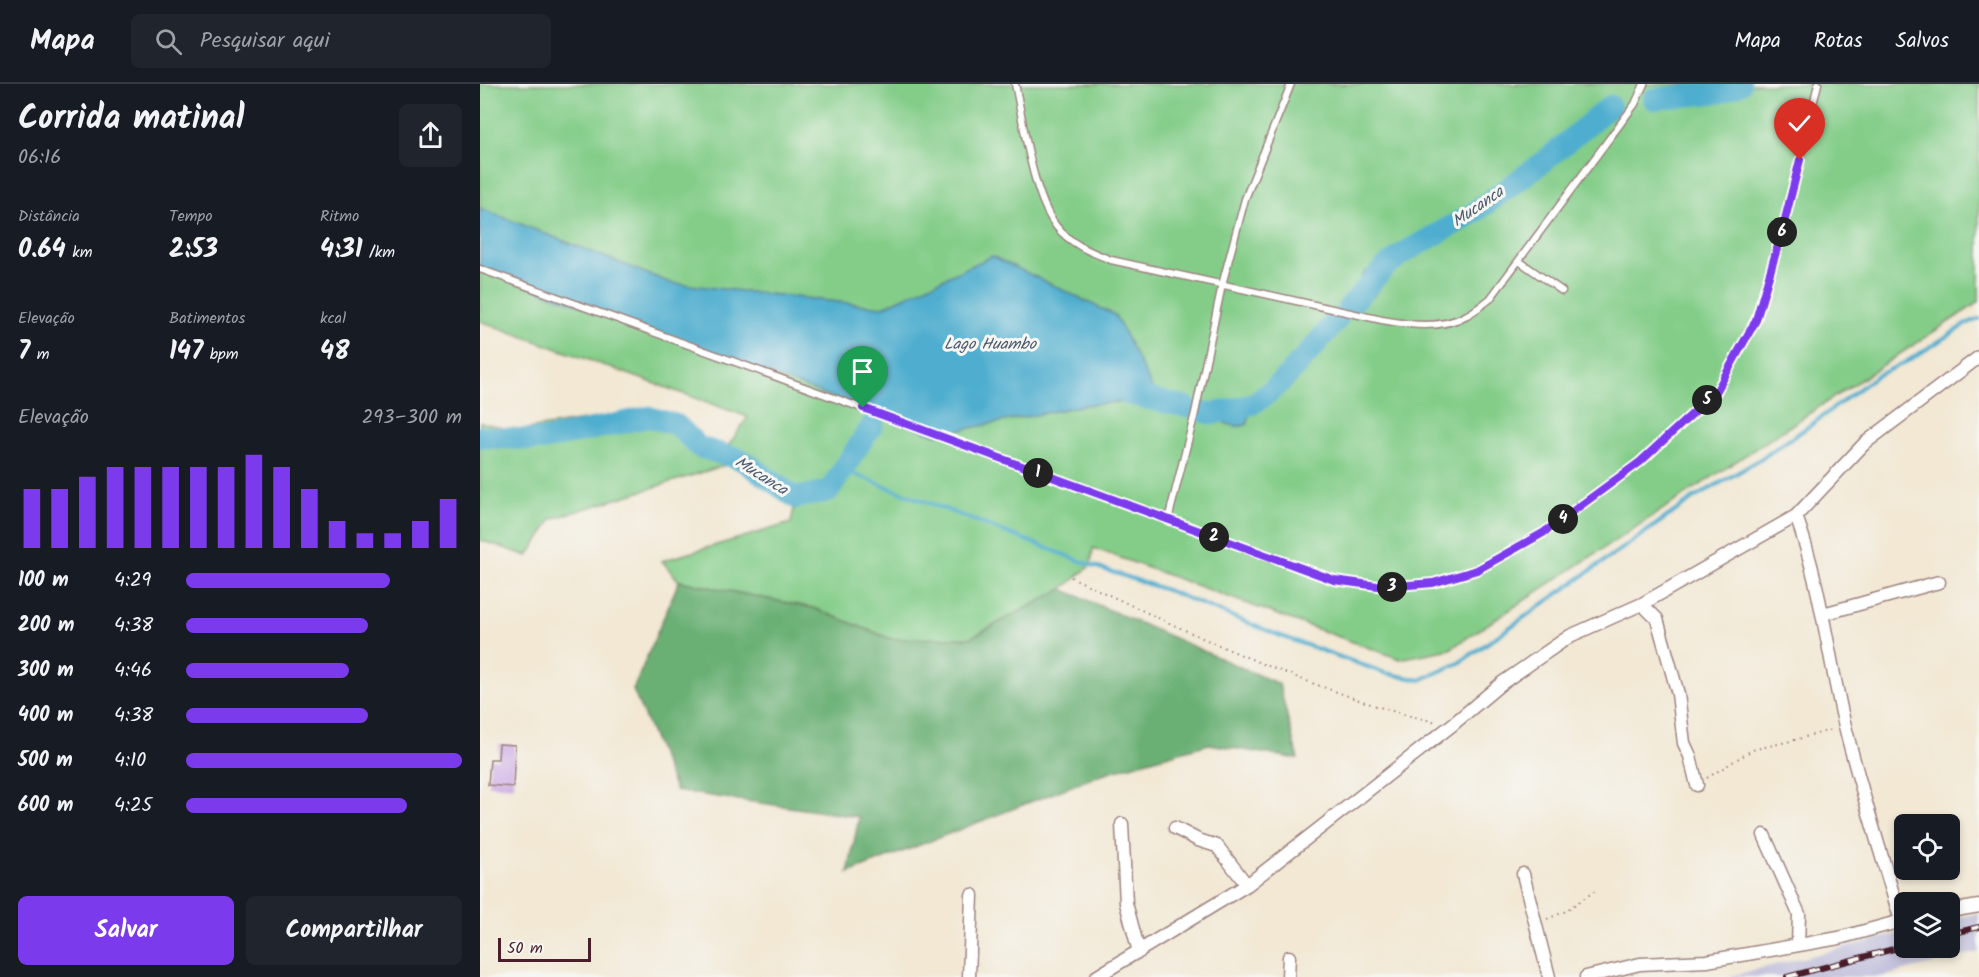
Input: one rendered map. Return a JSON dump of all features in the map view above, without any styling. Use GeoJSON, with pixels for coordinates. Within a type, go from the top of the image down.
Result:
{"type":"FeatureCollection","features":[{"type":"Feature","properties":{"kind":"street"},"geometry":{"type":"LineString","coordinates":[[1096,977],[1247,885],[1502,683],[1570,636],[1642,604],[1796,516],[1865,443],[1979,357]]}},
{"type":"Feature","properties":{"kind":"street"},"geometry":{"type":"LineString","coordinates":[[1796,516],[1808,551],[1823,614],[1845,726],[1895,892]]}},
{"type":"Feature","properties":{"kind":"street"},"geometry":{"type":"LineString","coordinates":[[1823,614],[1939,582]]}},
{"type":"Feature","properties":{"kind":"street"},"geometry":{"type":"LineString","coordinates":[[1642,604],[1658,619],[1678,694],[1684,743],[1690,756],[1697,785]]}},
{"type":"Feature","properties":{"kind":"street"},"geometry":{"type":"LineString","coordinates":[[1122,824],[1126,903],[1139,952]]}},
{"type":"Feature","properties":{"kind":"street"},"geometry":{"type":"LineString","coordinates":[[1175,828],[1198,840],[1217,846],[1247,885]]}},
{"type":"Feature","properties":{"kind":"street"},"geometry":{"type":"LineString","coordinates":[[1764,835],[1799,914],[1798,945]]}},
{"type":"Feature","properties":{"kind":"street"},"geometry":{"type":"LineString","coordinates":[[1523,874],[1549,977]]}},
{"type":"Feature","properties":{"kind":"street"},"geometry":{"type":"LineString","coordinates":[[969,977],[972,895]]}},
{"type":"Feature","properties":{"kind":"street"},"geometry":{"type":"LineString","coordinates":[[1960,909],[1979,906]]}},
{"type":"Feature","properties":{"kind":"street"},"geometry":{"type":"LineString","coordinates":[[1586,977],[1640,964],[1707,961],[1839,938],[1894,923]]}},
{"type":"Feature","properties":{"kind":"street"},"geometry":{"type":"LineString","coordinates":[[1288,977],[1289,957]]}},
{"type":"Feature","properties":{"kind":"lane"},"geometry":{"type":"LineString","coordinates":[[1015,84],[1037,185],[1045,207],[1057,227],[1072,242],[1111,260],[1411,325],[1440,324],[1466,316],[1490,299],[1635,105],[1644,84]]}},
{"type":"Feature","properties":{"kind":"lane"},"geometry":{"type":"LineString","coordinates":[[1168,520],[1195,413],[1222,285],[1245,199],[1291,84]]}},
{"type":"Feature","properties":{"kind":"lane"},"geometry":{"type":"LineString","coordinates":[[480,269],[1334,580],[1385,587],[1433,583],[1477,570],[1543,533],[1640,462],[1716,392],[1756,320],[1781,235],[1818,84]]}},
{"type":"Feature","properties":{"kind":"lane"},"geometry":{"type":"LineString","coordinates":[[1519,261],[1562,291]]}},
{"type":"Feature","properties":{"kind":"path"},"geometry":{"type":"LineString","coordinates":[[1071,577],[1176,627],[1305,681],[1409,717],[1452,724]]}},
{"type":"Feature","properties":{"kind":"path"},"geometry":{"type":"LineString","coordinates":[[1697,785],[1752,750],[1845,726]]}},
{"type":"Feature","properties":{"kind":"path"},"geometry":{"type":"LineString","coordinates":[[1536,924],[1564,912],[1598,889]]}},
{"type":"Feature","properties":{"kind":"shaded area"},"geometry":{"type":"Polygon","coordinates":[[[1979,913],[1979,952],[1960,957],[1960,918],[1979,913]]]}},
{"type":"Feature","properties":{"kind":"shaded area"},"geometry":{"type":"Polygon","coordinates":[[[1894,935],[1894,958],[1955,958],[1881,977],[1727,977],[1894,935]]]}},
{"type":"Feature","properties":{"kind":"green space"},"geometry":{"type":"Polygon","coordinates":[[[480,84],[1979,84],[1979,302],[1450,649],[1400,659],[1093,548],[1091,565],[1062,589],[970,638],[891,639],[813,608],[679,581],[662,561],[791,523],[796,498],[742,460],[552,519],[528,556],[480,540],[480,422],[515,431],[647,410],[669,413],[711,446],[726,449],[748,417],[480,321],[480,84]]]}},
{"type":"Feature","properties":{"kind":"green space"},"geometry":{"type":"Polygon","coordinates":[[[679,581],[813,608],[891,639],[970,638],[1062,589],[1279,684],[1298,759],[1209,744],[1105,773],[848,873],[859,817],[676,791],[633,690],[679,581]]]}},
{"type":"Feature","properties":{"kind":"water","name":"Lago Huambo"},"geometry":{"type":"Polygon","coordinates":[[[480,208],[671,283],[883,307],[992,256],[1115,315],[1158,399],[1085,405],[936,435],[480,269],[480,208]]]}},
{"type":"Feature","properties":{"kind":"water"},"geometry":{"type":"Polygon","coordinates":[[[1381,264],[1385,267],[1378,290],[1369,299],[1355,301],[1356,289],[1363,274],[1381,264]]]}},
{"type":"Feature","properties":{"kind":"water"},"geometry":{"type":"Polygon","coordinates":[[[1229,402],[1250,404],[1248,424],[1229,425],[1212,414],[1213,407],[1229,402]]]}},
{"type":"Feature","properties":{"kind":"building"},"geometry":{"type":"Polygon","coordinates":[[[499,744],[515,745],[513,787],[488,785],[490,759],[498,759],[499,744]]]}},
{"type":"Feature","properties":{"kind":"waterway","name":"Mucanca"},"geometry":{"type":"LineString","coordinates":[[1654,99],[1722,92],[1740,84]]}},
{"type":"Feature","properties":{"kind":"waterway","name":"Mucanca"},"geometry":{"type":"LineString","coordinates":[[1348,308],[1385,267],[1405,252],[1471,215],[1543,162],[1610,106]]}},
{"type":"Feature","properties":{"kind":"waterway"},"geometry":{"type":"LineString","coordinates":[[843,470],[1091,565],[1169,591],[1278,635],[1385,673],[1420,680],[1459,663],[1694,498],[1756,462],[1811,425],[1876,376],[1906,362],[1968,323],[1979,319]]}},
{"type":"Feature","properties":{"kind":"waterway","name":"Mucanca"},"geometry":{"type":"LineString","coordinates":[[1206,412],[1212,414],[1235,409],[1260,399],[1296,367],[1337,320]]}},
{"type":"Feature","properties":{"kind":"waterway","name":"Mucanca"},"geometry":{"type":"LineString","coordinates":[[1128,394],[1186,407]]}},
{"type":"Feature","properties":{"kind":"waterway","name":"Mucanca"},"geometry":{"type":"LineString","coordinates":[[480,437],[542,440],[649,417],[677,425],[699,447],[742,460],[796,498],[829,491],[873,424]]}},
{"type":"Feature","properties":{"kind":"railway"},"geometry":{"type":"LineString","coordinates":[[1960,932],[1979,927]]}},
{"type":"Feature","properties":{"kind":"railway"},"geometry":{"type":"LineString","coordinates":[[1787,977],[1894,949]]}},
{"type":"Feature","properties":{"kind":"route"},"geometry":{"type":"LineString","coordinates":[[863,408],[1334,580],[1385,587],[1433,583],[1477,570],[1543,533],[1640,462],[1716,392],[1756,320],[1800,160]]}}]}
